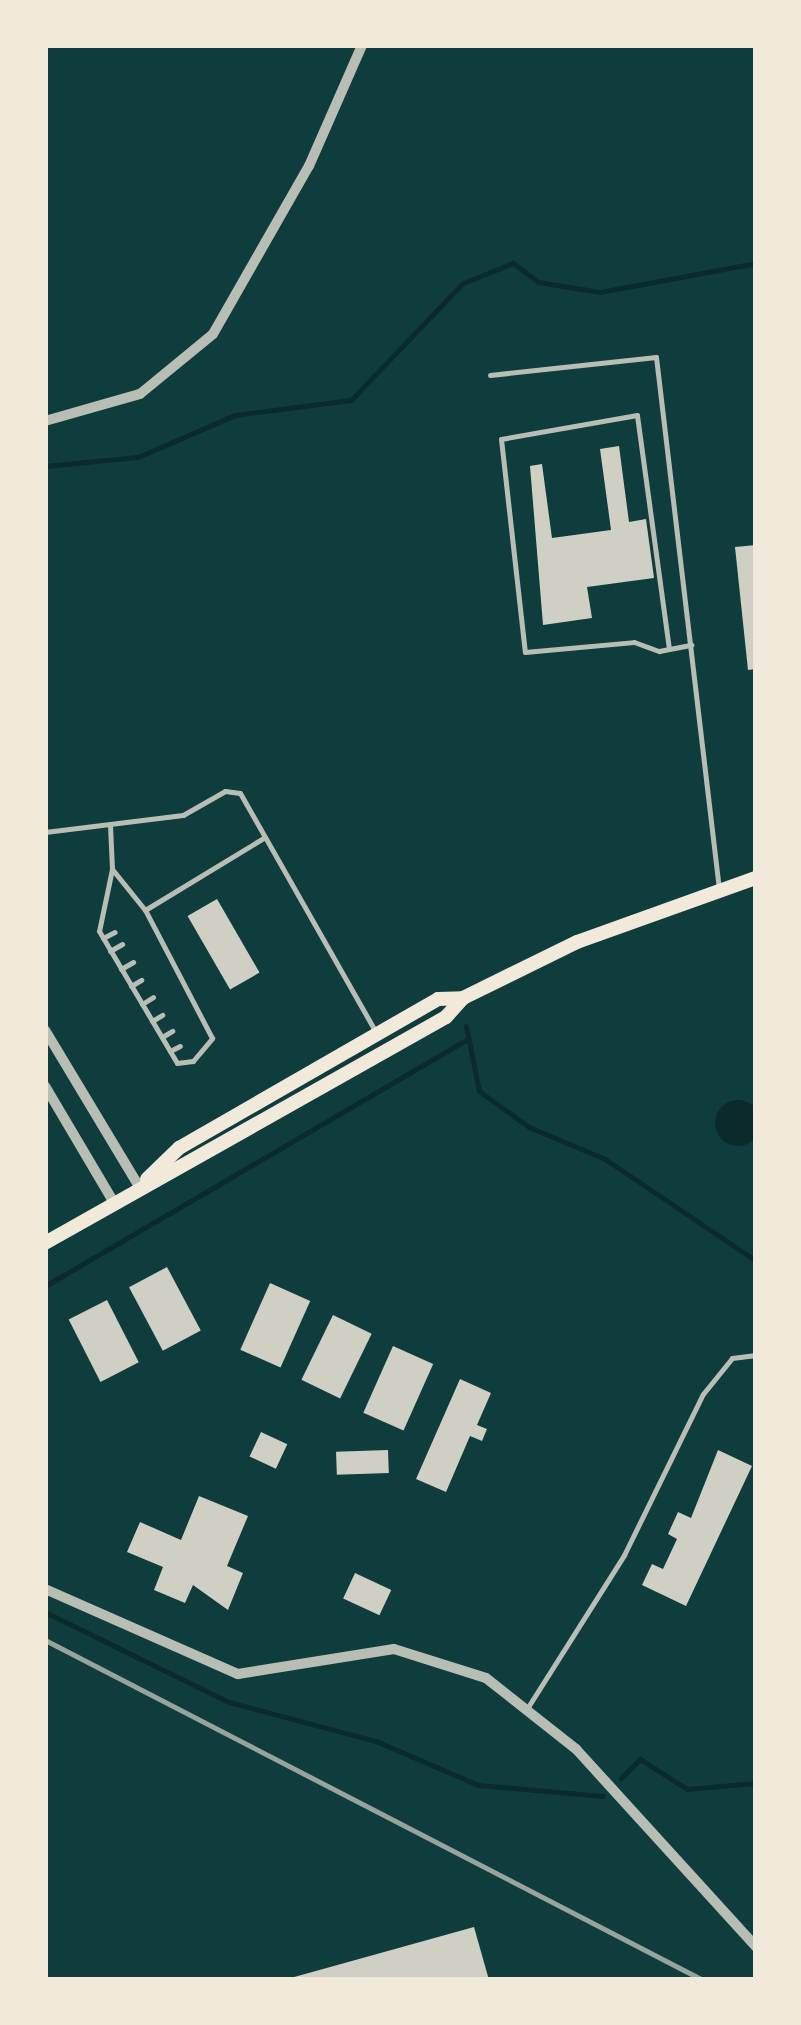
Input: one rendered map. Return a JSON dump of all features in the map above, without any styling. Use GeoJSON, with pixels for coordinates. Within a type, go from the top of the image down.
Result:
{"type":"FeatureCollection","features":[{"type":"Feature","properties":{"kind":"main road"},"geometry":{"type":"LineString","coordinates":[[45,1243],[143,1182],[446,1018],[464,998],[577,942],[756,878]]}},
{"type":"Feature","properties":{"kind":"main road"},"geometry":{"type":"LineString","coordinates":[[143,1182],[179,1148],[377,1033],[438,999],[464,998]]}},
{"type":"Feature","properties":{"kind":"street"},"geometry":{"type":"LineString","coordinates":[[45,422],[140,394],[213,334],[310,166],[362,45]]}},
{"type":"Feature","properties":{"kind":"street"},"geometry":{"type":"LineString","coordinates":[[45,1030],[143,1182]]}},
{"type":"Feature","properties":{"kind":"street"},"geometry":{"type":"LineString","coordinates":[[45,1086],[113,1201]]}},
{"type":"Feature","properties":{"kind":"street"},"geometry":{"type":"LineString","coordinates":[[45,1589],[217,1669],[266,1675],[373,1649],[417,1652],[486,1678],[528,1707],[756,1947]]}},
{"type":"Feature","properties":{"kind":"lane"},"geometry":{"type":"LineString","coordinates":[[490,375],[656,357],[691,645],[702,802],[720,892]]}},
{"type":"Feature","properties":{"kind":"lane"},"geometry":{"type":"LineString","coordinates":[[669,649],[637,415],[501,438],[525,652],[634,642],[669,649],[691,645]]}},
{"type":"Feature","properties":{"kind":"lane"},"geometry":{"type":"LineString","coordinates":[[45,832],[183,815],[225,791],[240,793],[377,1033]]}},
{"type":"Feature","properties":{"kind":"lane"},"geometry":{"type":"LineString","coordinates":[[110,825],[112,869],[98,908],[103,938],[177,1062],[193,1060],[209,1049],[208,1030],[144,914],[112,869]]}},
{"type":"Feature","properties":{"kind":"lane"},"geometry":{"type":"LineString","coordinates":[[133,923],[264,836]]}},
{"type":"Feature","properties":{"kind":"lane"},"geometry":{"type":"LineString","coordinates":[[140,935],[150,929]]}},
{"type":"Feature","properties":{"kind":"lane"},"geometry":{"type":"LineString","coordinates":[[103,938],[115,932]]}},
{"type":"Feature","properties":{"kind":"lane"},"geometry":{"type":"LineString","coordinates":[[110,951],[122,944]]}},
{"type":"Feature","properties":{"kind":"lane"},"geometry":{"type":"LineString","coordinates":[[150,953],[160,946]]}},
{"type":"Feature","properties":{"kind":"lane"},"geometry":{"type":"LineString","coordinates":[[121,969],[133,962]]}},
{"type":"Feature","properties":{"kind":"lane"},"geometry":{"type":"LineString","coordinates":[[159,969],[170,962]]}},
{"type":"Feature","properties":{"kind":"lane"},"geometry":{"type":"LineString","coordinates":[[131,986],[141,980]]}},
{"type":"Feature","properties":{"kind":"lane"},"geometry":{"type":"LineString","coordinates":[[170,988],[180,981]]}},
{"type":"Feature","properties":{"kind":"lane"},"geometry":{"type":"LineString","coordinates":[[142,1004],[153,997]]}},
{"type":"Feature","properties":{"kind":"lane"},"geometry":{"type":"LineString","coordinates":[[179,1004],[190,998]]}},
{"type":"Feature","properties":{"kind":"lane"},"geometry":{"type":"LineString","coordinates":[[152,1022],[162,1015]]}},
{"type":"Feature","properties":{"kind":"lane"},"geometry":{"type":"LineString","coordinates":[[190,1022],[201,1016]]}},
{"type":"Feature","properties":{"kind":"lane"},"geometry":{"type":"LineString","coordinates":[[197,1036],[208,1030]]}},
{"type":"Feature","properties":{"kind":"lane"},"geometry":{"type":"LineString","coordinates":[[162,1037],[172,1032]]}},
{"type":"Feature","properties":{"kind":"lane"},"geometry":{"type":"LineString","coordinates":[[170,1052],[180,1046]]}},
{"type":"Feature","properties":{"kind":"lane"},"geometry":{"type":"LineString","coordinates":[[528,1707],[624,1554],[703,1394],[732,1358],[756,1354]]}},
{"type":"Feature","properties":{"kind":"water"},"geometry":{"type":"Polygon","coordinates":[[[738,1100],[754,1107],[761,1123],[754,1139],[738,1146],[722,1139],[715,1123],[722,1107],[738,1100]]]}},
{"type":"Feature","properties":{"kind":"building"},"geometry":{"type":"Polygon","coordinates":[[[619,446],[629,522],[646,519],[654,578],[587,587],[592,618],[543,625],[530,466],[542,464],[552,538],[611,530],[600,449],[619,446]]]}},
{"type":"Feature","properties":{"kind":"building"},"geometry":{"type":"Polygon","coordinates":[[[756,545],[756,669],[748,670],[735,547],[756,545]]]}},
{"type":"Feature","properties":{"kind":"building"},"geometry":{"type":"Polygon","coordinates":[[[217,899],[260,973],[230,990],[188,916],[217,899]]]}},
{"type":"Feature","properties":{"kind":"building"},"geometry":{"type":"Polygon","coordinates":[[[167,1267],[201,1331],[163,1351],[129,1287],[167,1267]]]}},
{"type":"Feature","properties":{"kind":"building"},"geometry":{"type":"Polygon","coordinates":[[[270,1283],[310,1301],[281,1368],[240,1350],[270,1283]]]}},
{"type":"Feature","properties":{"kind":"building"},"geometry":{"type":"Polygon","coordinates":[[[107,1300],[139,1362],[100,1382],[69,1320],[107,1300]]]}},
{"type":"Feature","properties":{"kind":"building"},"geometry":{"type":"Polygon","coordinates":[[[333,1315],[372,1334],[340,1399],[301,1380],[333,1315]]]}},
{"type":"Feature","properties":{"kind":"building"},"geometry":{"type":"Polygon","coordinates":[[[393,1346],[433,1364],[404,1431],[363,1413],[393,1346]]]}},
{"type":"Feature","properties":{"kind":"building"},"geometry":{"type":"Polygon","coordinates":[[[460,1379],[491,1393],[477,1425],[487,1429],[482,1441],[470,1436],[446,1492],[416,1479],[460,1379]]]}},
{"type":"Feature","properties":{"kind":"building"},"geometry":{"type":"Polygon","coordinates":[[[261,1432],[287,1444],[276,1469],[250,1456],[261,1432]]]}},
{"type":"Feature","properties":{"kind":"building"},"geometry":{"type":"Polygon","coordinates":[[[388,1450],[389,1473],[337,1475],[336,1452],[388,1450]]]}},
{"type":"Feature","properties":{"kind":"building"},"geometry":{"type":"Polygon","coordinates":[[[718,1450],[752,1466],[686,1606],[642,1585],[652,1564],[663,1569],[677,1539],[668,1534],[678,1512],[691,1518],[718,1450]]]}},
{"type":"Feature","properties":{"kind":"building"},"geometry":{"type":"Polygon","coordinates":[[[199,1496],[248,1516],[227,1566],[243,1573],[228,1610],[193,1585],[185,1603],[154,1590],[163,1567],[127,1552],[140,1522],[181,1540],[199,1496]]]}},
{"type":"Feature","properties":{"kind":"building"},"geometry":{"type":"Polygon","coordinates":[[[355,1573],[391,1590],[379,1615],[343,1598],[355,1573]]]}},
{"type":"Feature","properties":{"kind":"building"},"geometry":{"type":"Polygon","coordinates":[[[474,1927],[489,1980],[287,1980],[287,1979],[474,1927]]]}},
{"type":"Feature","properties":{"kind":"waterway"},"geometry":{"type":"LineString","coordinates":[[45,466],[138,457],[235,415],[351,400],[463,283],[513,263],[538,282],[600,292],[756,263]]}},
{"type":"Feature","properties":{"kind":"waterway"},"geometry":{"type":"LineString","coordinates":[[466,1026],[479,1091],[529,1127],[605,1159],[756,1261]]}},
{"type":"Feature","properties":{"kind":"waterway"},"geometry":{"type":"LineString","coordinates":[[45,1286],[468,1039]]}},
{"type":"Feature","properties":{"kind":"waterway"},"geometry":{"type":"LineString","coordinates":[[45,1612],[229,1702],[376,1741],[478,1785],[603,1796]]}},
{"type":"Feature","properties":{"kind":"waterway"},"geometry":{"type":"LineString","coordinates":[[621,1778],[640,1759],[687,1789],[756,1783]]}},
{"type":"Feature","properties":{"kind":"railway"},"geometry":{"type":"LineString","coordinates":[[45,1640],[703,1980]]}}]}
